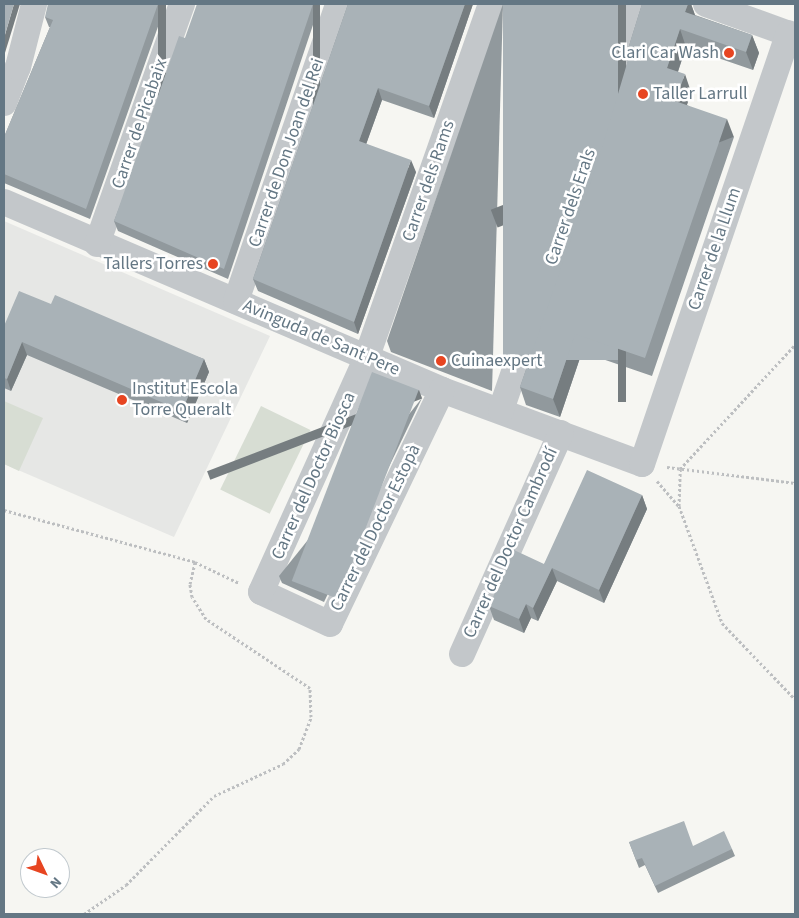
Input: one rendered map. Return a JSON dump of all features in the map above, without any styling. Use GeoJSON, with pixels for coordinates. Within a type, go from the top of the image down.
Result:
{"type":"FeatureCollection","features":[{"type":"Feature","properties":{"kind":"street"},"geometry":{"type":"LineString","coordinates":[[4,103],[18,67],[34,4]]}},
{"type":"Feature","properties":{"kind":"street","name":"Carrer de Picabaix"},"geometry":{"type":"LineString","coordinates":[[97,244],[182,4]]}},
{"type":"Feature","properties":{"kind":"street","name":"Carrer de Don Joan del Rei"},"geometry":{"type":"LineString","coordinates":[[236,301],[338,4]]}},
{"type":"Feature","properties":{"kind":"street","name":"Carrer dels Rams"},"geometry":{"type":"LineString","coordinates":[[366,359],[492,4]]}},
{"type":"Feature","properties":{"kind":"street","name":"Carrer dels Erals"},"geometry":{"type":"LineString","coordinates":[[501,410],[640,4]]}},
{"type":"Feature","properties":{"kind":"street"},"geometry":{"type":"LineString","coordinates":[[706,4],[792,35]]}},
{"type":"Feature","properties":{"kind":"street","name":"Carrer de la Llum"},"geometry":{"type":"LineString","coordinates":[[642,464],[792,35]]}},
{"type":"Feature","properties":{"kind":"street","name":"Avinguda de Sant Pere"},"geometry":{"type":"LineString","coordinates":[[4,202],[97,244],[236,301],[366,359],[442,390],[501,410],[642,464]]}},
{"type":"Feature","properties":{"kind":"street","name":"Carrer del Doctor Biosca"},"geometry":{"type":"LineString","coordinates":[[261,592],[366,359]]}},
{"type":"Feature","properties":{"kind":"street","name":"Carrer del Doctor Estopà"},"geometry":{"type":"LineString","coordinates":[[261,592],[330,624],[442,390]]}},
{"type":"Feature","properties":{"kind":"street","name":"Carrer del Doctor Cambrodí"},"geometry":{"type":"LineString","coordinates":[[462,654],[561,433]]}},
{"type":"Feature","properties":{"kind":"path"},"geometry":{"type":"LineString","coordinates":[[679,506],[680,469],[795,345]]}},
{"type":"Feature","properties":{"kind":"path"},"geometry":{"type":"LineString","coordinates":[[642,464],[795,483]]}},
{"type":"Feature","properties":{"kind":"path"},"geometry":{"type":"LineString","coordinates":[[642,464],[679,506],[722,623],[795,699]]}},
{"type":"Feature","properties":{"kind":"path"},"geometry":{"type":"LineString","coordinates":[[4,510],[195,562],[261,592]]}},
{"type":"Feature","properties":{"kind":"path"},"geometry":{"type":"LineString","coordinates":[[84,914],[126,885],[214,796],[283,764],[300,749],[312,717],[310,688],[206,619],[192,597],[190,584],[195,562]]}},
{"type":"Feature","properties":{"kind":"shaded area","name":"Institut Escola Torre Queralt"},"geometry":{"type":"Polygon","coordinates":[[[4,221],[270,336],[174,537],[4,464],[4,221]]]}},
{"type":"Feature","properties":{"kind":"shaded area"},"geometry":{"type":"Polygon","coordinates":[[[4,401],[43,418],[19,471],[4,464],[4,401]]]}},
{"type":"Feature","properties":{"kind":"shaded area"},"geometry":{"type":"Polygon","coordinates":[[[261,406],[310,430],[270,514],[220,490],[261,406]]]}},
{"type":"Feature","properties":{"kind":"building"},"geometry":{"type":"Polygon","coordinates":[[[4,4],[14,4],[4,38],[4,4]]]}},
{"type":"Feature","properties":{"kind":"building"},"geometry":{"type":"Polygon","coordinates":[[[48,4],[158,4],[86,209],[4,174],[4,137],[53,20],[45,17],[48,4]]]}},
{"type":"Feature","properties":{"kind":"building"},"geometry":{"type":"Polygon","coordinates":[[[197,4],[313,4],[224,269],[114,221],[179,36],[185,38],[197,4]]]}},
{"type":"Feature","properties":{"kind":"building"},"geometry":{"type":"Polygon","coordinates":[[[348,4],[465,4],[429,106],[378,88],[359,141],[411,160],[354,322],[253,279],[348,4]]]}},
{"type":"Feature","properties":{"kind":"building"},"geometry":{"type":"Polygon","coordinates":[[[503,4],[618,4],[618,360],[503,360],[503,4]]]}},
{"type":"Feature","properties":{"kind":"building"},"geometry":{"type":"Polygon","coordinates":[[[642,4],[688,4],[685,12],[752,35],[746,52],[680,29],[667,68],[685,74],[675,101],[727,119],[645,358],[575,334],[553,399],[520,387],[599,158],[631,50],[628,49],[642,4]]]}},
{"type":"Feature","properties":{"kind":"building"},"geometry":{"type":"Polygon","coordinates":[[[19,291],[51,304],[55,295],[204,359],[182,411],[22,342],[7,379],[4,378],[4,326],[19,291]]]}},
{"type":"Feature","properties":{"kind":"building"},"geometry":{"type":"Polygon","coordinates":[[[372,372],[419,390],[338,599],[292,581],[372,372]]]}},
{"type":"Feature","properties":{"kind":"building"},"geometry":{"type":"Polygon","coordinates":[[[587,470],[642,495],[599,590],[552,568],[533,608],[526,604],[519,619],[489,606],[514,550],[544,564],[587,470]]]}},
{"type":"Feature","properties":{"kind":"building"},"geometry":{"type":"Polygon","coordinates":[[[684,821],[693,846],[724,831],[732,849],[655,886],[642,858],[636,860],[629,842],[684,821]]]}},
{"type":"Feature","properties":{"kind":"place","name":"Clari Car Wash"},"geometry":{"type":"Point","coordinates":[729,53]}},
{"type":"Feature","properties":{"kind":"place","name":"Taller Larrull"},"geometry":{"type":"Point","coordinates":[643,94]}},
{"type":"Feature","properties":{"kind":"place","name":"Tallers Torres"},"geometry":{"type":"Point","coordinates":[213,264]}},
{"type":"Feature","properties":{"kind":"place","name":"Cuinaexpert"},"geometry":{"type":"Point","coordinates":[441,361]}},
{"type":"Feature","properties":{"kind":"place","name":"Institut Escola Torre Queralt"},"geometry":{"type":"Point","coordinates":[122,400]}}]}
